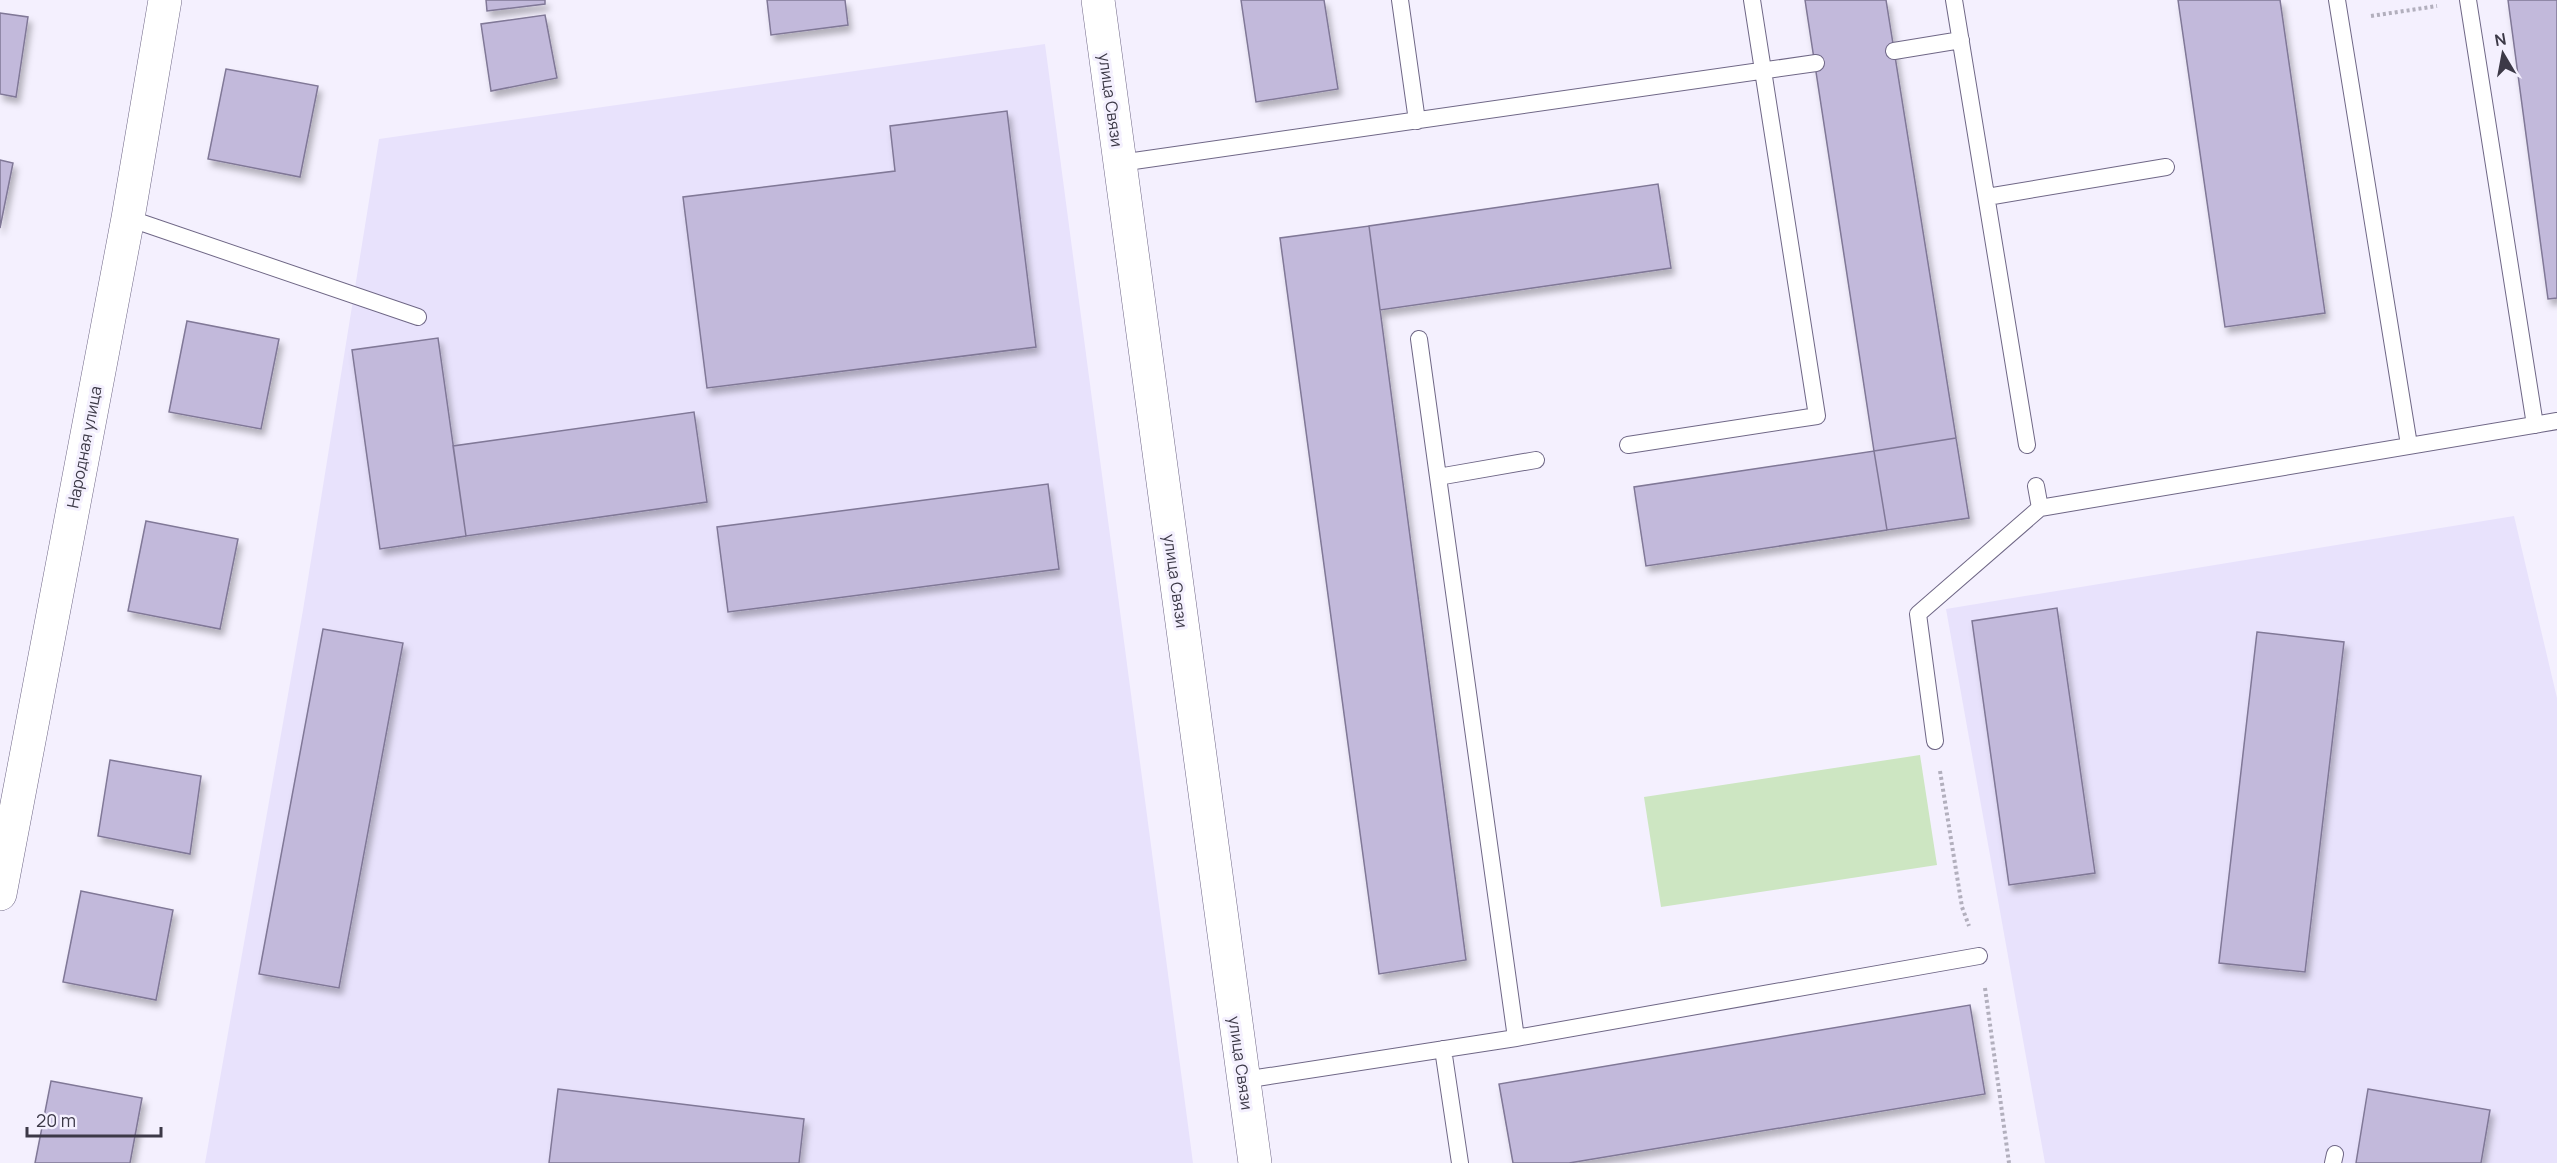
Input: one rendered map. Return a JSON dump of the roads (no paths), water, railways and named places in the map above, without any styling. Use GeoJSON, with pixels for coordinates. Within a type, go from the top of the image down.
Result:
{"type":"FeatureCollection","features":[{"type":"Feature","properties":{"kind":"street","name":"Народная улица"},"geometry":{"type":"LineString","coordinates":[[0,894],[128,218],[165,0]]}},
{"type":"Feature","properties":{"kind":"street","name":"улица Связи"},"geometry":{"type":"LineString","coordinates":[[1098,0],[1255,1163]]}},
{"type":"Feature","properties":{"kind":"lane"},"geometry":{"type":"LineString","coordinates":[[1400,0],[1417,121]]}},
{"type":"Feature","properties":{"kind":"lane"},"geometry":{"type":"LineString","coordinates":[[1628,445],[1817,416],[1752,0]]}},
{"type":"Feature","properties":{"kind":"lane"},"geometry":{"type":"LineString","coordinates":[[1954,0],[2027,445]]}},
{"type":"Feature","properties":{"kind":"lane"},"geometry":{"type":"LineString","coordinates":[[2337,0],[2409,445]]}},
{"type":"Feature","properties":{"kind":"lane"},"geometry":{"type":"LineString","coordinates":[[2468,1],[2535,425]]}},
{"type":"Feature","properties":{"kind":"lane"},"geometry":{"type":"LineString","coordinates":[[1894,51],[1961,40]]}},
{"type":"Feature","properties":{"kind":"lane"},"geometry":{"type":"LineString","coordinates":[[1120,163],[1816,63]]}},
{"type":"Feature","properties":{"kind":"lane"},"geometry":{"type":"LineString","coordinates":[[1987,197],[2166,167]]}},
{"type":"Feature","properties":{"kind":"lane"},"geometry":{"type":"LineString","coordinates":[[128,218],[418,316]]}},
{"type":"Feature","properties":{"kind":"lane"},"geometry":{"type":"LineString","coordinates":[[1419,339],[1516,1038]]}},
{"type":"Feature","properties":{"kind":"lane"},"geometry":{"type":"LineString","coordinates":[[1935,741],[1918,614],[2040,507],[2557,421]]}},
{"type":"Feature","properties":{"kind":"lane"},"geometry":{"type":"LineString","coordinates":[[1438,477],[1536,460]]}},
{"type":"Feature","properties":{"kind":"lane"},"geometry":{"type":"LineString","coordinates":[[2036,486],[2040,507]]}},
{"type":"Feature","properties":{"kind":"lane"},"geometry":{"type":"LineString","coordinates":[[1244,1080],[1516,1038],[1978,956]]}},
{"type":"Feature","properties":{"kind":"lane"},"geometry":{"type":"LineString","coordinates":[[1443,1049],[1460,1163]]}}]}
